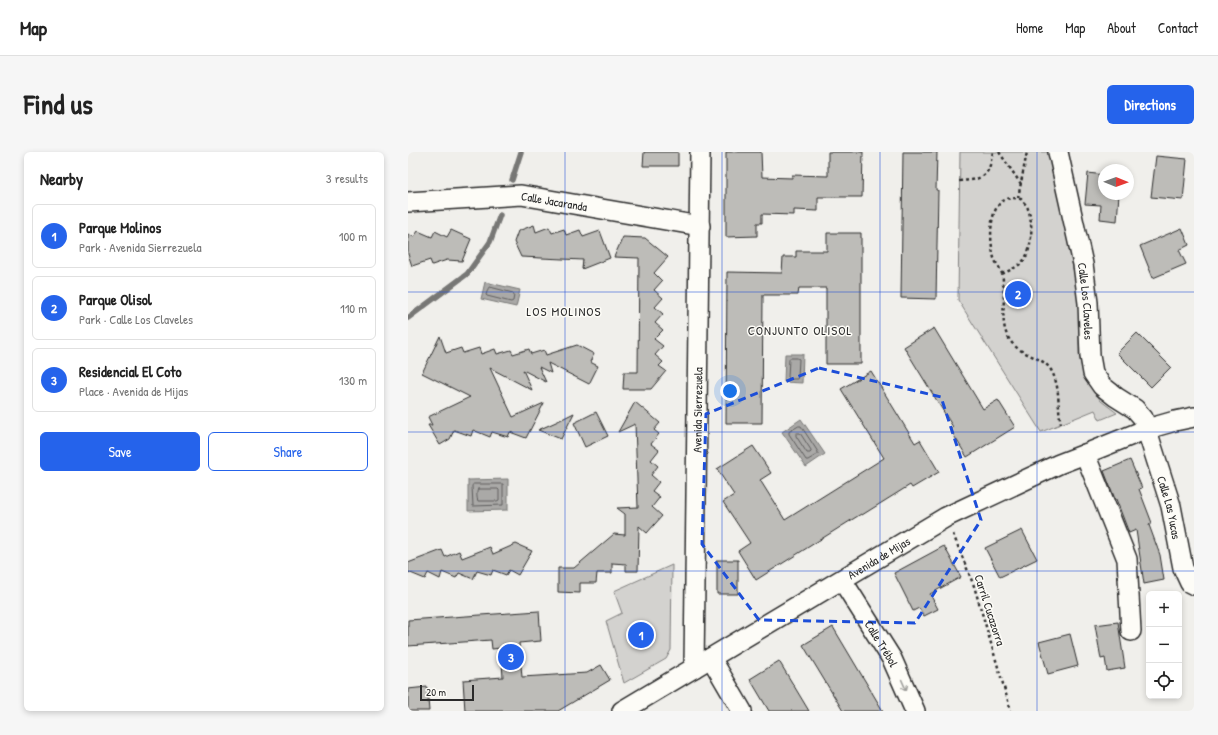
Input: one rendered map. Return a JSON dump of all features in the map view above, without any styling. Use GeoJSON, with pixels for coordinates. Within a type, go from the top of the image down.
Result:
{"type":"FeatureCollection","features":[{"type":"Feature","properties":{"kind":"street","name":"Avenida Sierrezuela"},"geometry":{"type":"LineString","coordinates":[[694,668],[700,152]]}},
{"type":"Feature","properties":{"kind":"street","name":"Calle Los Claveles"},"geometry":{"type":"LineString","coordinates":[[1058,152],[1083,264],[1088,303],[1090,356],[1093,373],[1102,386],[1116,398],[1135,409],[1143,418],[1147,429]]}},
{"type":"Feature","properties":{"kind":"street","name":"Calle Jacaranda"},"geometry":{"type":"LineString","coordinates":[[408,202],[521,195],[700,226]]}},
{"type":"Feature","properties":{"kind":"street","name":"Avenida de Mijas"},"geometry":{"type":"LineString","coordinates":[[626,710],[946,517],[1059,464],[1147,429],[1194,417]]}},
{"type":"Feature","properties":{"kind":"street","name":"Calle Las Yucas"},"geometry":{"type":"LineString","coordinates":[[1147,429],[1171,506],[1183,568],[1190,583],[1194,585]]}},
{"type":"Feature","properties":{"kind":"street"},"geometry":{"type":"LineString","coordinates":[[1085,454],[1127,559],[1131,630]]}},
{"type":"Feature","properties":{"kind":"street","name":"Calle Trébol"},"geometry":{"type":"LineString","coordinates":[[842,580],[892,659],[915,711]]}},
{"type":"Feature","properties":{"kind":"street"},"geometry":{"type":"LineString","coordinates":[[711,658],[742,711]]}},
{"type":"Feature","properties":{"kind":"path"},"geometry":{"type":"LineString","coordinates":[[959,181],[976,180],[981,178],[988,171],[993,152]]}},
{"type":"Feature","properties":{"kind":"path"},"geometry":{"type":"LineString","coordinates":[[999,152],[1020,184]]}},
{"type":"Feature","properties":{"kind":"path"},"geometry":{"type":"LineString","coordinates":[[1018,198],[1027,152]]}},
{"type":"Feature","properties":{"kind":"path"},"geometry":{"type":"LineString","coordinates":[[1002,274],[1013,269],[1024,260],[1029,247],[1032,230],[1028,208],[1021,199],[1018,198],[1011,198],[1002,201],[995,210],[992,223],[991,244],[994,260],[1002,274],[1006,334],[1013,345],[1040,360],[1050,369],[1057,382],[1061,424]]}},
{"type":"Feature","properties":{"kind":"path","name":"Carril Cucazorra"},"geometry":{"type":"LineString","coordinates":[[946,517],[974,586],[1011,711]]}},
{"type":"Feature","properties":{"kind":"highlighted area"},"geometry":{"type":"Polygon","coordinates":[[[819,368],[941,397],[981,520],[915,623],[759,620],[702,544],[706,414],[819,368]]]}},
{"type":"Feature","properties":{"kind":"shaded area"},"geometry":{"type":"Polygon","coordinates":[[[960,152],[1050,152],[1077,288],[1079,313],[1079,355],[1084,377],[1101,401],[1117,413],[1100,420],[1095,410],[1041,432],[958,300],[960,152]]]}},
{"type":"Feature","properties":{"kind":"shaded area"},"geometry":{"type":"Polygon","coordinates":[[[672,565],[671,650],[666,659],[624,683],[606,621],[622,613],[614,591],[672,565]]]}},
{"type":"Feature","properties":{"kind":"water"},"geometry":{"type":"Polygon","coordinates":[[[485,282],[520,290],[516,307],[481,299],[485,282]]]}},
{"type":"Feature","properties":{"kind":"water"},"geometry":{"type":"Polygon","coordinates":[[[785,354],[803,354],[802,383],[784,382],[785,354]]]}},
{"type":"Feature","properties":{"kind":"water"},"geometry":{"type":"Polygon","coordinates":[[[801,419],[825,454],[806,467],[782,432],[801,419]]]}},
{"type":"Feature","properties":{"kind":"water"},"geometry":{"type":"Polygon","coordinates":[[[508,479],[508,510],[468,511],[468,480],[508,479]]]}},
{"type":"Feature","properties":{"kind":"building"},"geometry":{"type":"Polygon","coordinates":[[[644,152],[678,152],[678,166],[643,166],[644,152]]]}},
{"type":"Feature","properties":{"kind":"building"},"geometry":{"type":"Polygon","coordinates":[[[726,152],[761,152],[762,177],[792,178],[792,175],[828,176],[828,152],[863,152],[862,197],[818,197],[818,211],[794,210],[794,215],[762,214],[762,223],[757,223],[757,236],[726,237],[726,152]]]}},
{"type":"Feature","properties":{"kind":"building"},"geometry":{"type":"Polygon","coordinates":[[[903,152],[937,152],[936,190],[938,190],[936,299],[901,298],[903,152]]]}},
{"type":"Feature","properties":{"kind":"building"},"geometry":{"type":"Polygon","coordinates":[[[1156,156],[1187,159],[1183,200],[1151,197],[1156,156]]]}},
{"type":"Feature","properties":{"kind":"building"},"geometry":{"type":"Polygon","coordinates":[[[1088,173],[1098,174],[1098,200],[1119,200],[1117,221],[1100,219],[1101,205],[1085,204],[1088,173]]]}},
{"type":"Feature","properties":{"kind":"building"},"geometry":{"type":"Polygon","coordinates":[[[534,225],[536,232],[549,227],[552,233],[564,229],[566,235],[580,230],[583,237],[600,231],[610,258],[582,269],[583,260],[521,257],[514,242],[518,231],[534,225]]]}},
{"type":"Feature","properties":{"kind":"building"},"geometry":{"type":"Polygon","coordinates":[[[1182,228],[1189,245],[1179,250],[1186,264],[1153,278],[1140,246],[1182,228]]]}},
{"type":"Feature","properties":{"kind":"building"},"geometry":{"type":"Polygon","coordinates":[[[451,230],[471,239],[462,261],[447,260],[432,265],[430,260],[412,266],[408,254],[408,234],[414,237],[418,231],[432,237],[435,231],[447,237],[451,230]]]}},
{"type":"Feature","properties":{"kind":"building"},"geometry":{"type":"Polygon","coordinates":[[[827,233],[861,233],[861,364],[826,364],[826,288],[799,288],[798,295],[763,295],[762,423],[726,423],[727,272],[782,273],[783,257],[796,257],[796,251],[827,251],[827,233]]]}},
{"type":"Feature","properties":{"kind":"building"},"geometry":{"type":"Polygon","coordinates":[[[623,237],[645,238],[668,257],[654,273],[662,281],[654,290],[663,298],[655,307],[663,314],[655,323],[663,330],[654,339],[663,346],[655,355],[663,362],[659,366],[666,371],[651,389],[623,389],[624,372],[638,372],[639,258],[614,257],[623,237]]]}},
{"type":"Feature","properties":{"kind":"building"},"geometry":{"type":"Polygon","coordinates":[[[934,328],[983,409],[998,400],[1015,427],[967,457],[950,429],[953,427],[904,347],[934,328]]]}},
{"type":"Feature","properties":{"kind":"building"},"geometry":{"type":"Polygon","coordinates":[[[1137,333],[1171,367],[1151,387],[1117,353],[1137,333]]]}},
{"type":"Feature","properties":{"kind":"building"},"geometry":{"type":"Polygon","coordinates":[[[440,336],[446,353],[461,348],[463,353],[479,348],[481,354],[495,349],[497,354],[511,350],[513,354],[529,349],[531,354],[544,350],[546,355],[577,345],[594,354],[590,362],[598,366],[589,384],[548,363],[551,373],[539,367],[546,382],[523,370],[532,390],[490,368],[513,417],[544,403],[526,438],[510,432],[508,437],[492,432],[490,437],[473,430],[471,436],[454,430],[450,439],[440,445],[428,425],[432,425],[428,417],[470,397],[422,373],[440,336]]]}},
{"type":"Feature","properties":{"kind":"building"},"geometry":{"type":"Polygon","coordinates":[[[871,371],[915,443],[920,440],[939,472],[912,488],[910,485],[756,580],[738,551],[750,543],[723,502],[734,495],[717,469],[753,446],[771,473],[760,480],[785,520],[884,458],[841,389],[871,371]]]}},
{"type":"Feature","properties":{"kind":"building"},"geometry":{"type":"Polygon","coordinates":[[[635,402],[660,423],[654,430],[659,434],[651,444],[659,450],[651,460],[658,466],[651,475],[659,482],[652,491],[660,497],[652,507],[662,516],[647,533],[639,526],[638,571],[626,571],[626,564],[612,563],[612,573],[597,573],[596,583],[580,583],[580,593],[558,592],[558,568],[574,568],[614,534],[625,535],[625,514],[617,508],[638,507],[635,424],[618,432],[635,402]]]}},
{"type":"Feature","properties":{"kind":"building"},"geometry":{"type":"Polygon","coordinates":[[[596,412],[608,436],[585,447],[574,423],[596,412]]]}},
{"type":"Feature","properties":{"kind":"building"},"geometry":{"type":"Polygon","coordinates":[[[574,413],[561,439],[538,430],[556,422],[574,413]]]}},
{"type":"Feature","properties":{"kind":"building"},"geometry":{"type":"Polygon","coordinates":[[[1130,460],[1142,488],[1139,489],[1152,523],[1149,525],[1160,555],[1164,580],[1144,584],[1136,530],[1129,533],[1104,471],[1130,460]]]}},
{"type":"Feature","properties":{"kind":"building"},"geometry":{"type":"Polygon","coordinates":[[[1022,530],[1037,559],[1000,577],[985,548],[1022,530]]]}},
{"type":"Feature","properties":{"kind":"building"},"geometry":{"type":"Polygon","coordinates":[[[516,544],[532,551],[518,575],[509,570],[506,575],[493,570],[491,575],[477,571],[473,579],[459,573],[456,578],[442,572],[440,579],[428,573],[425,579],[408,572],[408,563],[442,550],[445,557],[459,551],[462,558],[490,547],[493,554],[516,544]]]}},
{"type":"Feature","properties":{"kind":"building"},"geometry":{"type":"Polygon","coordinates":[[[944,546],[961,577],[930,594],[938,609],[924,616],[919,608],[913,611],[894,573],[944,546]]]}},
{"type":"Feature","properties":{"kind":"building"},"geometry":{"type":"Polygon","coordinates":[[[717,560],[738,560],[738,594],[717,594],[717,560]]]}},
{"type":"Feature","properties":{"kind":"building"},"geometry":{"type":"Polygon","coordinates":[[[539,611],[541,641],[519,643],[522,677],[587,673],[601,665],[610,680],[558,711],[465,711],[463,680],[503,677],[501,648],[492,649],[491,640],[408,646],[408,620],[539,611]]]}},
{"type":"Feature","properties":{"kind":"building"},"geometry":{"type":"Polygon","coordinates":[[[1118,622],[1125,668],[1107,671],[1105,658],[1101,659],[1095,625],[1118,622]]]}},
{"type":"Feature","properties":{"kind":"building"},"geometry":{"type":"Polygon","coordinates":[[[833,627],[883,711],[843,711],[803,645],[833,627]]]}},
{"type":"Feature","properties":{"kind":"building"},"geometry":{"type":"Polygon","coordinates":[[[1070,634],[1078,666],[1048,674],[1039,642],[1070,634]]]}},
{"type":"Feature","properties":{"kind":"building"},"geometry":{"type":"Polygon","coordinates":[[[779,661],[809,711],[769,711],[750,679],[779,661]]]}},
{"type":"Feature","properties":{"kind":"building"},"geometry":{"type":"Polygon","coordinates":[[[427,687],[429,711],[408,711],[408,689],[427,687]]]}},
{"type":"Feature","properties":{"kind":"waterway"},"geometry":{"type":"LineString","coordinates":[[512,180],[521,152]]}},
{"type":"Feature","properties":{"kind":"waterway"},"geometry":{"type":"LineString","coordinates":[[408,318],[467,274],[490,242],[500,215]]}},
{"type":"Feature","properties":{"kind":"place","name":"Parque Olisol"},"geometry":{"type":"Point","coordinates":[1018,294]}},
{"type":"Feature","properties":{"kind":"place","name":"Parque Molinos"},"geometry":{"type":"Point","coordinates":[641,635]}},
{"type":"Feature","properties":{"kind":"place","name":"Residencial El Coto"},"geometry":{"type":"Point","coordinates":[511,657]}},
{"type":"Feature","properties":{"kind":"district","name":"LOS MOLINOS"},"geometry":{"type":"Point","coordinates":[564,311]}},
{"type":"Feature","properties":{"kind":"district","name":"CONJUNTO OLISOL"},"geometry":{"type":"Point","coordinates":[800,330]}}]}
